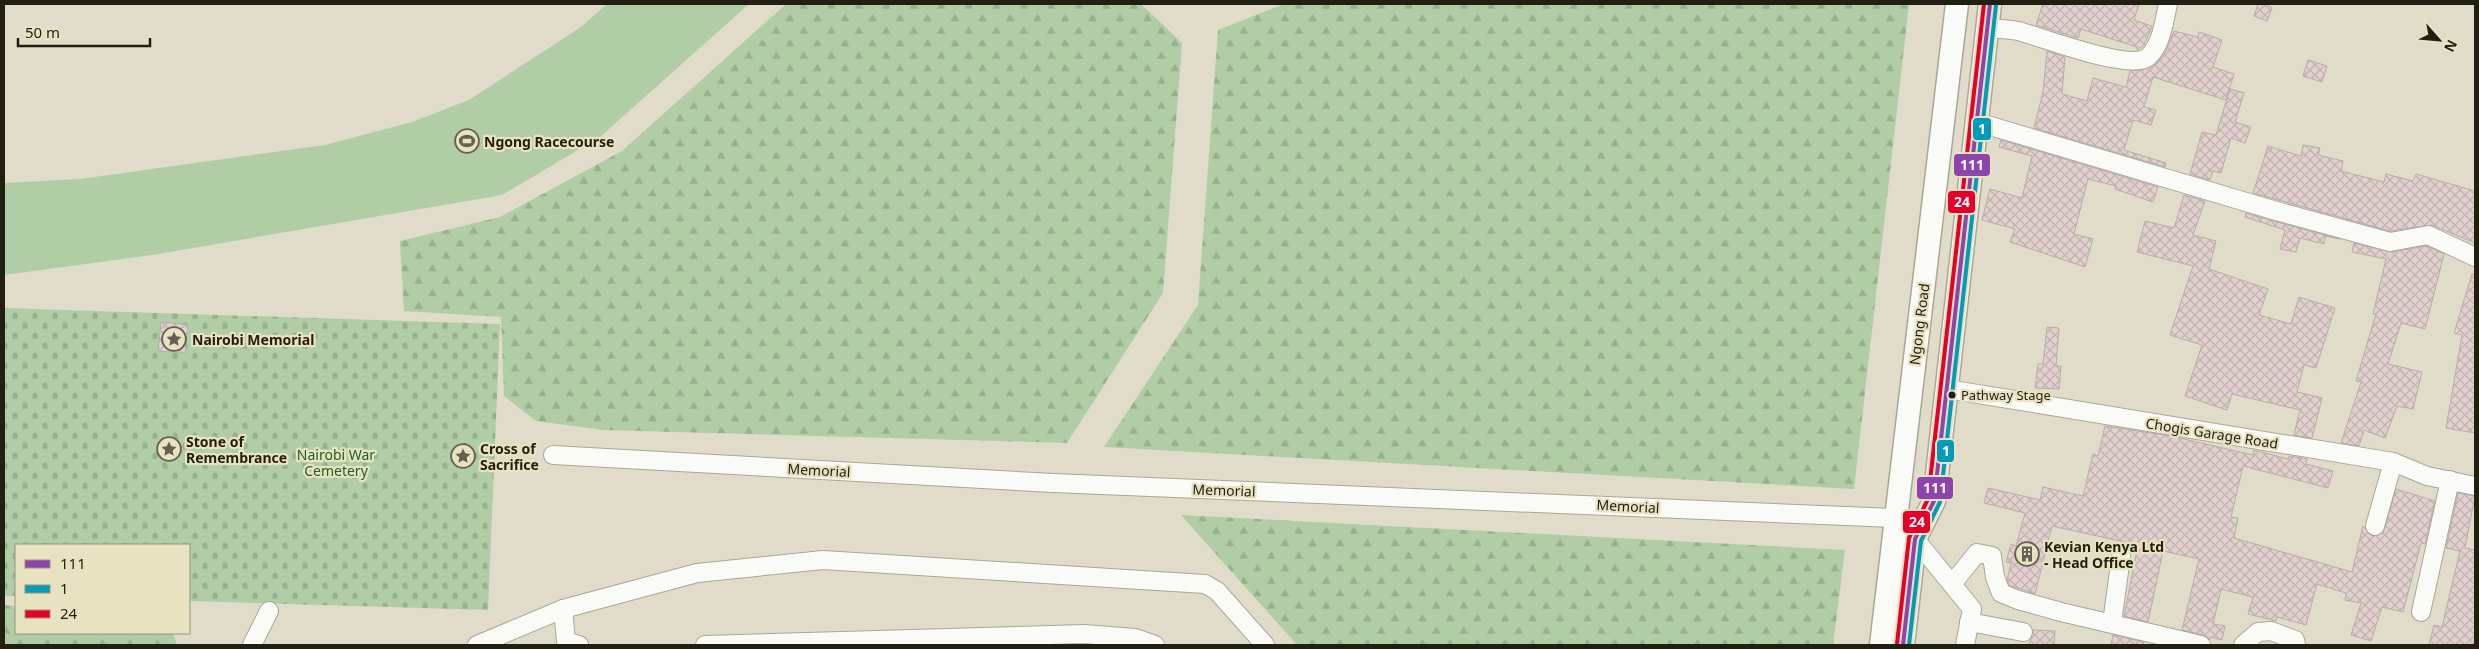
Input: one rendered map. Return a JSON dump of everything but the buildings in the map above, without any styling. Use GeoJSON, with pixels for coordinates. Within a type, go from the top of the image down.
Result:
{"type":"FeatureCollection","features":[{"type":"Feature","properties":{"kind":"main road","name":"Ngong Road"},"geometry":{"type":"LineString","coordinates":[[1881,645],[1957,4]]}},
{"type":"Feature","properties":{"kind":"main road"},"geometry":{"type":"LineString","coordinates":[[1903,645],[1915,539],[1934,501],[1990,4]]}},
{"type":"Feature","properties":{"kind":"street"},"geometry":{"type":"LineString","coordinates":[[1988,28],[2017,31],[2062,46],[2123,60],[2141,61],[2154,49],[2162,30],[2168,4]]}},
{"type":"Feature","properties":{"kind":"street"},"geometry":{"type":"LineString","coordinates":[[1977,122],[2273,210],[2390,242],[2428,235],[2475,257]]}},
{"type":"Feature","properties":{"kind":"street","name":"Chogis Garage Road"},"geometry":{"type":"LineString","coordinates":[[1947,390],[2393,462],[2427,476],[2475,486]]}},
{"type":"Feature","properties":{"kind":"street","name":"Memorial"},"geometry":{"type":"LineString","coordinates":[[553,455],[1053,483],[1895,518]]}},
{"type":"Feature","properties":{"kind":"street"},"geometry":{"type":"LineString","coordinates":[[2375,526],[2393,462]]}},
{"type":"Feature","properties":{"kind":"street"},"geometry":{"type":"LineString","coordinates":[[2421,612],[2450,480]]}},
{"type":"Feature","properties":{"kind":"street"},"geometry":{"type":"LineString","coordinates":[[1915,539],[1972,609],[1965,645]]}},
{"type":"Feature","properties":{"kind":"street"},"geometry":{"type":"LineString","coordinates":[[1952,584],[1977,553],[1992,556],[1995,577],[2001,593],[2018,600],[2201,645]]}},
{"type":"Feature","properties":{"kind":"street"},"geometry":{"type":"LineString","coordinates":[[2112,624],[2121,557]]}},
{"type":"Feature","properties":{"kind":"street"},"geometry":{"type":"LineString","coordinates":[[478,645],[563,609],[697,573],[823,560],[1205,584],[1217,591],[1265,645]]}},
{"type":"Feature","properties":{"kind":"street"},"geometry":{"type":"LineString","coordinates":[[563,609],[568,644]]}},
{"type":"Feature","properties":{"kind":"street"},"geometry":{"type":"LineString","coordinates":[[252,645],[269,611]]}},
{"type":"Feature","properties":{"kind":"street"},"geometry":{"type":"LineString","coordinates":[[1969,622],[2023,632]]}},
{"type":"Feature","properties":{"kind":"street"},"geometry":{"type":"LineString","coordinates":[[2243,645],[2258,632],[2271,631],[2295,640],[2296,645]]}},
{"type":"Feature","properties":{"kind":"street"},"geometry":{"type":"LineString","coordinates":[[705,645],[1084,634],[1135,638],[1155,645]]}},
{"type":"Feature","properties":{"kind":"green space","name":"Ngong Racecourse"},"geometry":{"type":"Polygon","coordinates":[[[607,4],[749,4],[600,137],[502,195],[152,255],[4,275],[4,183],[80,179],[325,145],[412,122],[469,100],[581,27],[607,4]]]}},
{"type":"Feature","properties":{"kind":"green space"},"geometry":{"type":"Polygon","coordinates":[[[786,4],[1141,4],[1182,43],[1163,293],[1067,443],[604,430],[536,421],[504,396],[501,317],[404,311],[400,241],[500,217],[622,151],[786,4]]]}},
{"type":"Feature","properties":{"kind":"green space"},"geometry":{"type":"Polygon","coordinates":[[[1284,4],[1909,4],[1854,489],[1104,447],[1198,305],[1218,30],[1284,4]]]}},
{"type":"Feature","properties":{"kind":"green space","name":"Nairobi War Cemetery"},"geometry":{"type":"Polygon","coordinates":[[[4,308],[500,324],[488,610],[190,601],[190,544],[15,544],[15,596],[4,596],[4,308]]]}},
{"type":"Feature","properties":{"kind":"green space"},"geometry":{"type":"Polygon","coordinates":[[[1181,515],[1845,550],[1833,645],[1297,645],[1181,515]]]}},
{"type":"Feature","properties":{"kind":"green space"},"geometry":{"type":"Polygon","coordinates":[[[4,605],[15,606],[15,634],[173,634],[177,645],[4,645],[4,605]]]}},
{"type":"Feature","properties":{"kind":"transit line","name":"24"},"geometry":{"type":"LineString","coordinates":[[1897,644],[1909,538],[1928,499],[1984,4]]}},
{"type":"Feature","properties":{"kind":"transit line","name":"111"},"geometry":{"type":"LineString","coordinates":[[1903,645],[1915,539],[1934,501],[1990,4]]}},
{"type":"Feature","properties":{"kind":"transit line","name":"1"},"geometry":{"type":"LineString","coordinates":[[1909,645],[1921,541],[1940,502],[1996,5]]}},
{"type":"Feature","properties":{"kind":"place","name":"Ngong Racecourse"},"geometry":{"type":"Point","coordinates":[467,141]}},
{"type":"Feature","properties":{"kind":"place","name":"Nairobi Memorial"},"geometry":{"type":"Point","coordinates":[174,339]}},
{"type":"Feature","properties":{"kind":"place","name":"Pathway Stage"},"geometry":{"type":"Point","coordinates":[1952,395]}},
{"type":"Feature","properties":{"kind":"place","name":"Stone of Remembrance"},"geometry":{"type":"Point","coordinates":[169,449]}},
{"type":"Feature","properties":{"kind":"place","name":"Cross of Sacrifice"},"geometry":{"type":"Point","coordinates":[463,456]}},
{"type":"Feature","properties":{"kind":"place","name":"Kevian Kenya Ltd - Head Office"},"geometry":{"type":"Point","coordinates":[2027,554]}}]}
